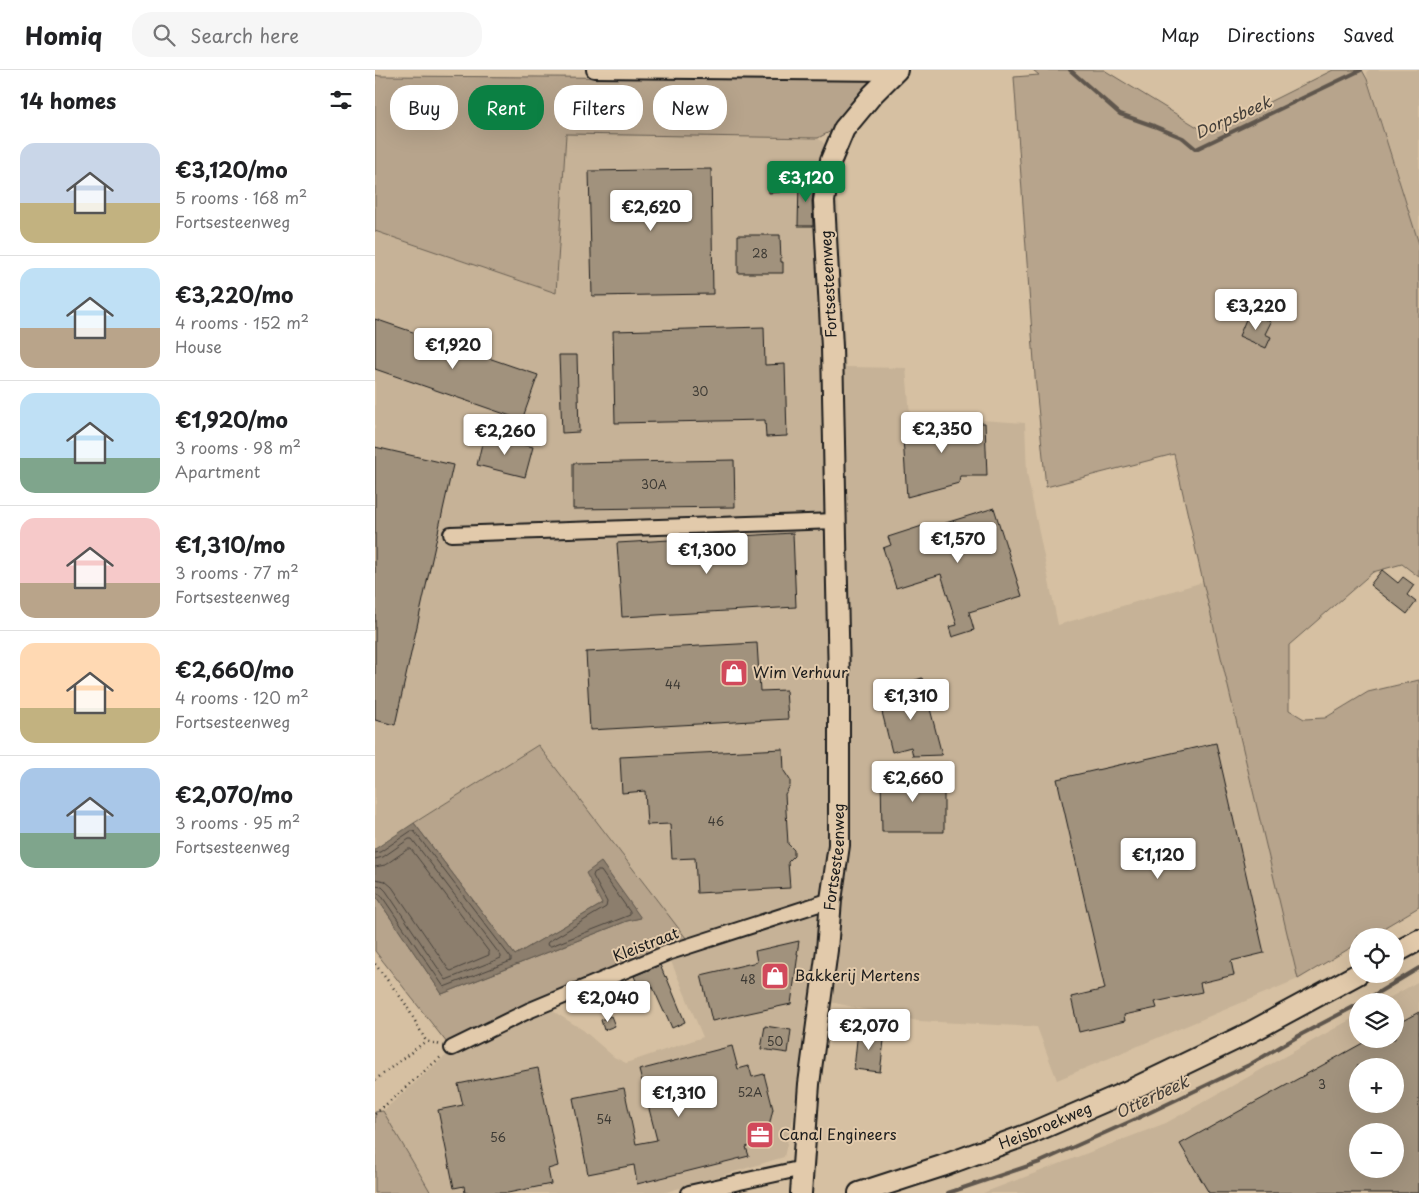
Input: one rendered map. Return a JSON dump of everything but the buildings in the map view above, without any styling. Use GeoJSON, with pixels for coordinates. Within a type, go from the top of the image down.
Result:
{"type":"FeatureCollection","features":[{"type":"Feature","properties":{"kind":"street"},"geometry":{"type":"LineString","coordinates":[[594,70],[895,72]]}},
{"type":"Feature","properties":{"kind":"street","name":"Fortsesteenweg"},"geometry":{"type":"LineString","coordinates":[[801,1193],[809,1084],[839,845],[839,681],[832,347],[824,201],[831,160],[845,129],[873,94],[895,72]]}},
{"type":"Feature","properties":{"kind":"street"},"geometry":{"type":"LineString","coordinates":[[451,534],[836,521]]}},
{"type":"Feature","properties":{"kind":"street","name":"Kleistraat"},"geometry":{"type":"LineString","coordinates":[[452,1048],[528,1011],[667,953],[831,900]]}},
{"type":"Feature","properties":{"kind":"street"},"geometry":{"type":"LineString","coordinates":[[1404,948],[1419,940]]}},
{"type":"Feature","properties":{"kind":"street","name":"Heisbroekweg"},"geometry":{"type":"LineString","coordinates":[[859,1193],[942,1166],[1029,1134],[1124,1093],[1251,1032],[1349,979]]}},
{"type":"Feature","properties":{"kind":"street"},"geometry":{"type":"LineString","coordinates":[[689,1193],[803,1168]]}},
{"type":"Feature","properties":{"kind":"path"},"geometry":{"type":"LineString","coordinates":[[375,964],[405,1003],[426,1041],[375,1080]]}},
{"type":"Feature","properties":{"kind":"path"},"geometry":{"type":"LineString","coordinates":[[375,1114],[452,1048]]}},
{"type":"Feature","properties":{"kind":"shaded area"},"geometry":{"type":"Polygon","coordinates":[[[1033,70],[1104,70],[1207,133],[1333,70],[1362,70],[1367,79],[1419,244],[1419,577],[1402,564],[1373,572],[1289,645],[1289,710],[1304,719],[1325,718],[1368,692],[1419,680],[1419,907],[1384,928],[1349,928],[1349,949],[1298,979],[1174,454],[1046,487],[1035,376],[1014,77],[1039,75],[1033,70]]]}},
{"type":"Feature","properties":{"kind":"shaded area"},"geometry":{"type":"Polygon","coordinates":[[[1369,70],[1419,70],[1419,244],[1366,72],[1369,70]]]}},
{"type":"Feature","properties":{"kind":"shaded area"},"geometry":{"type":"Polygon","coordinates":[[[375,75],[873,79],[837,128],[818,138],[566,134],[556,293],[375,231],[375,75]]]}},
{"type":"Feature","properties":{"kind":"shaded area"},"geometry":{"type":"Polygon","coordinates":[[[566,134],[818,138],[844,161],[838,193],[846,367],[906,368],[910,415],[1025,423],[1027,474],[1058,625],[1203,582],[1298,979],[1057,1080],[1037,1027],[918,1021],[835,1003],[810,1007],[802,1079],[784,1157],[663,1193],[431,1193],[383,1111],[444,1057],[548,1008],[583,1030],[614,1057],[626,1063],[703,1037],[670,959],[686,938],[538,745],[375,849],[375,231],[556,293],[566,134]]]}},
{"type":"Feature","properties":{"kind":"shaded area"},"geometry":{"type":"Polygon","coordinates":[[[538,745],[686,938],[447,1043],[375,951],[375,895],[442,994],[627,921],[640,918],[601,862],[602,904],[515,955],[414,823],[538,745]]]}},
{"type":"Feature","properties":{"kind":"shaded area"},"geometry":{"type":"Polygon","coordinates":[[[1419,981],[1419,1193],[983,1193],[1166,1123],[1349,1020],[1349,1048],[1404,1048],[1404,993],[1398,993],[1419,981]]]}},
{"type":"Feature","properties":{"kind":"shaded area"},"geometry":{"type":"Polygon","coordinates":[[[383,1111],[431,1193],[375,1193],[375,1112],[383,1111]]]}},
{"type":"Feature","properties":{"kind":"water"},"geometry":{"type":"Polygon","coordinates":[[[414,823],[515,955],[602,904],[586,873],[601,862],[641,918],[627,921],[442,994],[375,895],[375,849],[414,823]]]}},
{"type":"Feature","properties":{"kind":"waterway","name":"Dorpsbeek"},"geometry":{"type":"LineString","coordinates":[[1070,70],[1120,114],[1183,138],[1196,149],[1361,70]]}},
{"type":"Feature","properties":{"kind":"waterway","name":"Otterbeek"},"geometry":{"type":"LineString","coordinates":[[1377,993],[1419,968]]}},
{"type":"Feature","properties":{"kind":"waterway","name":"Otterbeek"},"geometry":{"type":"LineString","coordinates":[[948,1193],[1040,1162],[1138,1118],[1249,1065],[1349,1009]]}},
{"type":"Feature","properties":{"kind":"place","name":"Wim Verhuur"},"geometry":{"type":"Point","coordinates":[734,673]}},
{"type":"Feature","properties":{"kind":"place","name":"Bakkerij Mertens"},"geometry":{"type":"Point","coordinates":[775,976]}},
{"type":"Feature","properties":{"kind":"place","name":"Canal Engineers"},"geometry":{"type":"Point","coordinates":[760,1135]}}]}
